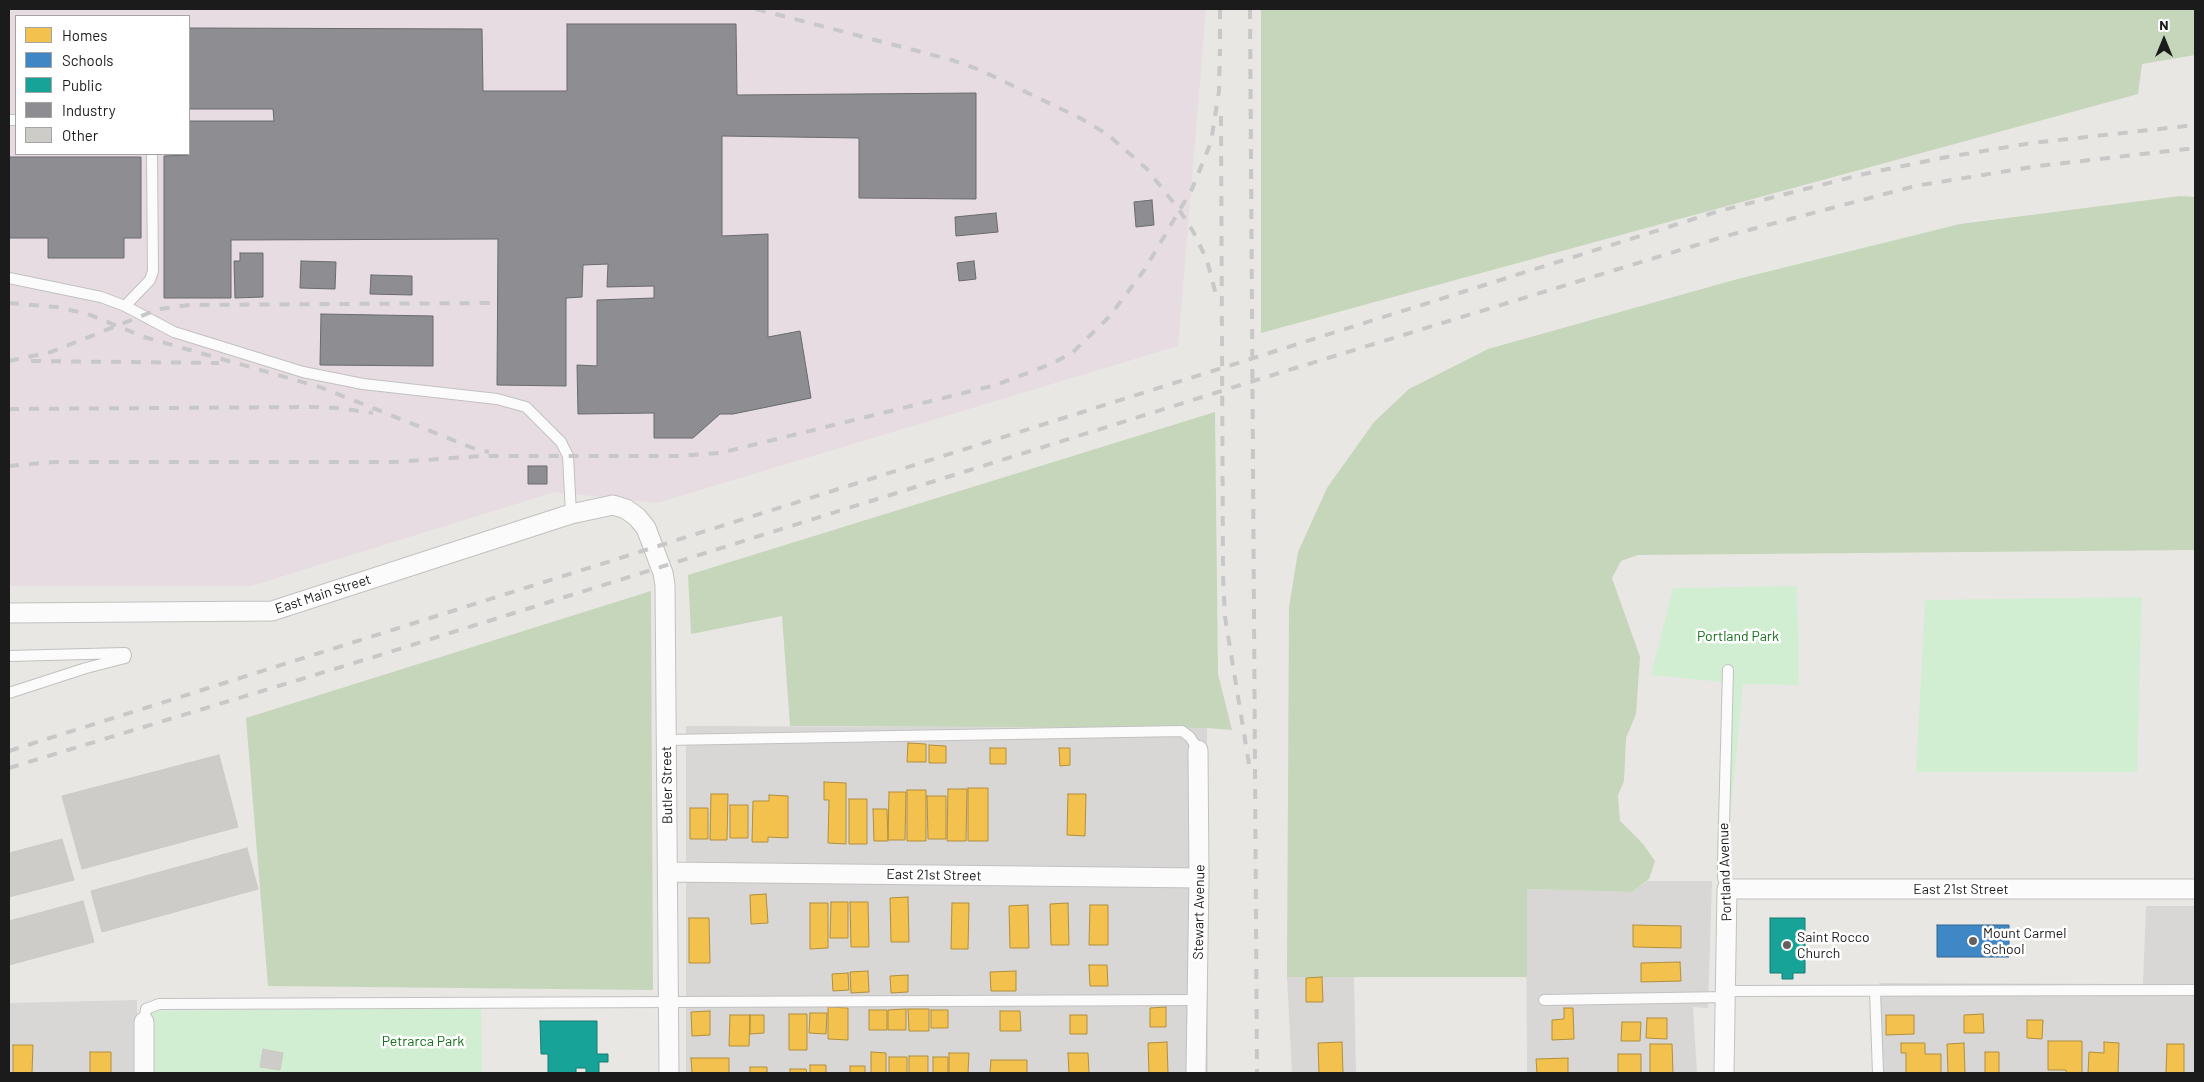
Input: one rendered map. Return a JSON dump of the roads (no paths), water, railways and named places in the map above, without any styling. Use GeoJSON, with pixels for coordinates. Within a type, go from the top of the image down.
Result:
{"type":"FeatureCollection","features":[{"type":"Feature","properties":{"kind":"street","name":"East Main Street"},"geometry":{"type":"LineString","coordinates":[[9,613],[272,612],[571,514],[613,505],[626,509]]}},
{"type":"Feature","properties":{"kind":"street","name":"Butler Street"},"geometry":{"type":"LineString","coordinates":[[626,509],[646,528],[663,573],[669,1073]]}},
{"type":"Feature","properties":{"kind":"street","name":"Stewart Avenue"},"geometry":{"type":"LineString","coordinates":[[1196,1073],[1200,878],[1198,750]]}},
{"type":"Feature","properties":{"kind":"street","name":"East 21st Street"},"geometry":{"type":"LineString","coordinates":[[668,872],[1200,878]]}},
{"type":"Feature","properties":{"kind":"street","name":"East 21st Street"},"geometry":{"type":"LineString","coordinates":[[1727,889],[2195,889]]}},
{"type":"Feature","properties":{"kind":"street","name":"Portland Avenue"},"geometry":{"type":"LineString","coordinates":[[1724,1073],[1727,994],[1727,889]]}},
{"type":"Feature","properties":{"kind":"street"},"geometry":{"type":"LineString","coordinates":[[144,1022],[144,1073]]}},
{"type":"Feature","properties":{"kind":"lane"},"geometry":{"type":"LineString","coordinates":[[125,306],[150,280],[153,271],[152,155]]}},
{"type":"Feature","properties":{"kind":"lane"},"geometry":{"type":"LineString","coordinates":[[9,278],[101,297],[125,306],[174,332],[303,372],[363,384],[498,399],[526,407],[561,442],[568,456],[571,514]]}},
{"type":"Feature","properties":{"kind":"lane"},"geometry":{"type":"LineString","coordinates":[[9,656],[125,653],[126,655],[125,658],[86,668],[9,693]]}},
{"type":"Feature","properties":{"kind":"lane","name":"Portland Avenue"},"geometry":{"type":"LineString","coordinates":[[1727,889],[1722,878],[1722,862],[1728,670]]}},
{"type":"Feature","properties":{"kind":"lane"},"geometry":{"type":"LineString","coordinates":[[666,740],[1182,731],[1190,737],[1198,750]]}},
{"type":"Feature","properties":{"kind":"lane"},"geometry":{"type":"LineString","coordinates":[[1544,1000],[1875,991],[2195,990]]}},
{"type":"Feature","properties":{"kind":"lane"},"geometry":{"type":"LineString","coordinates":[[1875,991],[1878,1073]]}},
{"type":"Feature","properties":{"kind":"lane"},"geometry":{"type":"LineString","coordinates":[[144,1022],[146,1009],[159,1004],[1198,1000]]}},
{"type":"Feature","properties":{"kind":"railway"},"geometry":{"type":"LineString","coordinates":[[756,9],[952,60],[980,70],[1080,118],[1107,134],[1147,169],[1180,211],[1194,233],[1207,260],[1217,299]]}},
{"type":"Feature","properties":{"kind":"railway"},"geometry":{"type":"LineString","coordinates":[[1220,9],[1220,54]]}},
{"type":"Feature","properties":{"kind":"railway"},"geometry":{"type":"LineString","coordinates":[[1250,9],[1257,1073]]}},
{"type":"Feature","properties":{"kind":"railway"},"geometry":{"type":"LineString","coordinates":[[9,466],[54,462],[394,462],[482,456],[679,456],[720,453],[996,385],[1051,364],[1072,353],[1109,317],[1145,269],[1192,189],[1211,142],[1219,91],[1220,49]]}},
{"type":"Feature","properties":{"kind":"railway"},"geometry":{"type":"LineString","coordinates":[[1221,116],[1223,576],[1225,617],[1249,764]]}},
{"type":"Feature","properties":{"kind":"railway"},"geometry":{"type":"LineString","coordinates":[[9,751],[1719,211],[1864,174],[1947,157],[2032,143],[2195,125]]}},
{"type":"Feature","properties":{"kind":"railway"},"geometry":{"type":"LineString","coordinates":[[9,768],[377,656],[1263,378],[1726,236],[1915,186],[2038,166],[2195,148]]}},
{"type":"Feature","properties":{"kind":"railway"},"geometry":{"type":"LineString","coordinates":[[9,303],[56,307],[88,314],[144,337],[320,387],[473,448],[489,452]]}},
{"type":"Feature","properties":{"kind":"railway"},"geometry":{"type":"LineString","coordinates":[[9,361],[51,352],[159,309],[190,305],[490,303]]}},
{"type":"Feature","properties":{"kind":"railway"},"geometry":{"type":"LineString","coordinates":[[31,361],[219,363]]}},
{"type":"Feature","properties":{"kind":"railway"},"geometry":{"type":"LineString","coordinates":[[9,409],[312,407],[339,408],[373,413]]}},
{"type":"Feature","properties":{"kind":"place","name":"Mount Carmel School"},"geometry":{"type":"Point","coordinates":[1973,941]}},
{"type":"Feature","properties":{"kind":"place","name":"Saint Rocco Church"},"geometry":{"type":"Point","coordinates":[1787,945]}},
{"type":"Feature","properties":{"kind":"park label","name":"Portland Park"},"geometry":{"type":"Point","coordinates":[1738,636]}},
{"type":"Feature","properties":{"kind":"park label","name":"Petrarca Park"},"geometry":{"type":"Point","coordinates":[423,1041]}}]}
